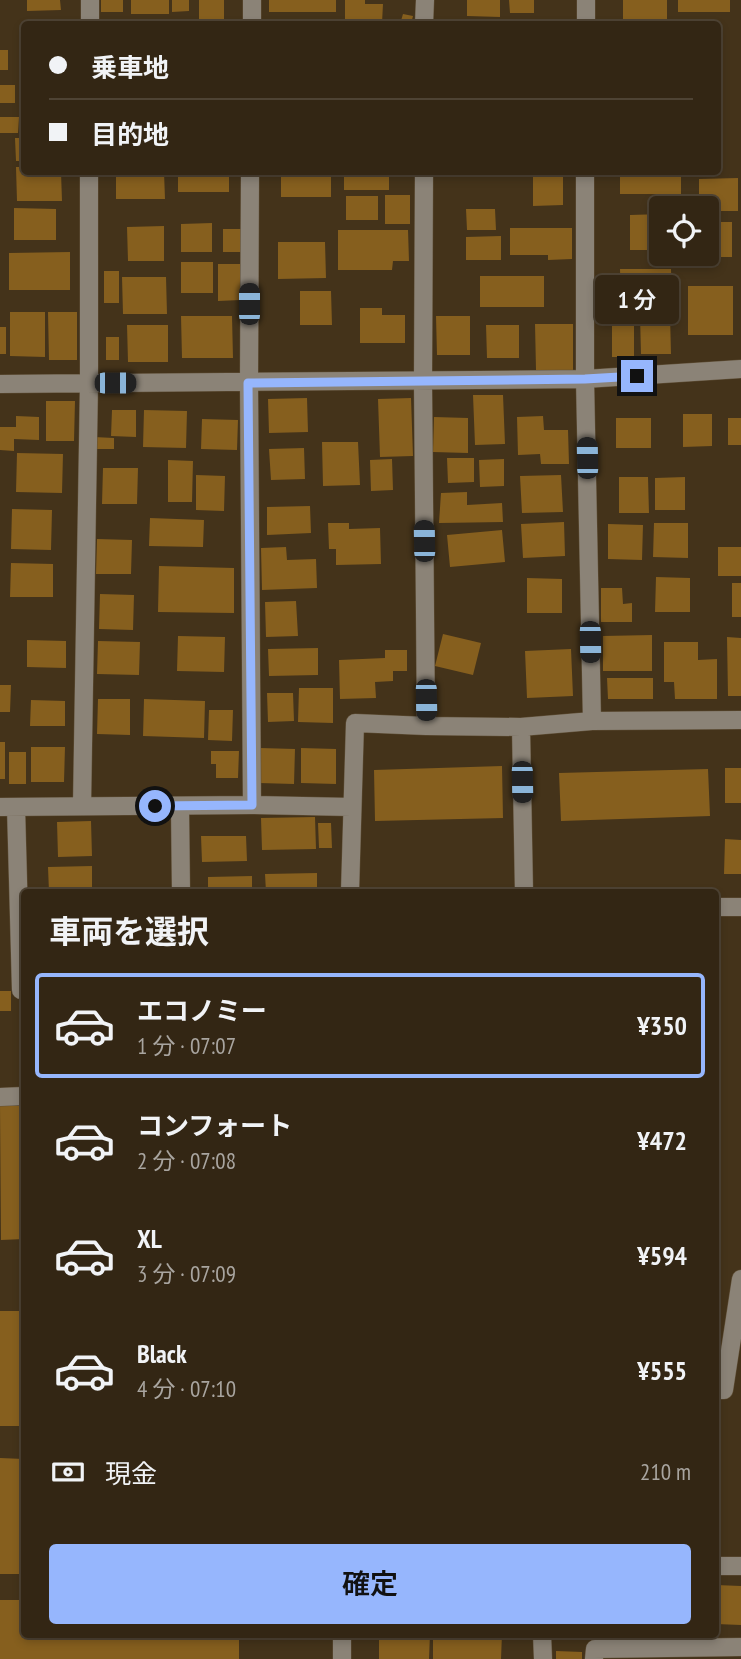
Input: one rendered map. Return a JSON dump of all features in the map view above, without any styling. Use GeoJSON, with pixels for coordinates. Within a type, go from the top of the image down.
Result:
{"type":"FeatureCollection","features":[{"type":"Feature","properties":{"kind":"street"},"geometry":{"type":"LineString","coordinates":[[90,0],[90,21]]}},
{"type":"Feature","properties":{"kind":"street"},"geometry":{"type":"LineString","coordinates":[[251,21],[252,0]]}},
{"type":"Feature","properties":{"kind":"street"},"geometry":{"type":"LineString","coordinates":[[424,21],[425,0]]}},
{"type":"Feature","properties":{"kind":"street"},"geometry":{"type":"LineString","coordinates":[[586,0],[586,21]]}},
{"type":"Feature","properties":{"kind":"street"},"geometry":{"type":"LineString","coordinates":[[82,806],[89,383],[89,175]]}},
{"type":"Feature","properties":{"kind":"street"},"geometry":{"type":"LineString","coordinates":[[250,175],[248,383],[252,805]]}},
{"type":"Feature","properties":{"kind":"street"},"geometry":{"type":"LineString","coordinates":[[424,175],[426,726]]}},
{"type":"Feature","properties":{"kind":"street"},"geometry":{"type":"LineString","coordinates":[[586,175],[585,379],[592,721]]}},
{"type":"Feature","properties":{"kind":"street"},"geometry":{"type":"LineString","coordinates":[[0,384],[585,379],[741,369]]}},
{"type":"Feature","properties":{"kind":"street"},"geometry":{"type":"LineString","coordinates":[[350,889],[355,723],[521,727],[592,721],[741,720]]}},
{"type":"Feature","properties":{"kind":"street"},"geometry":{"type":"LineString","coordinates":[[521,727],[524,889]]}},
{"type":"Feature","properties":{"kind":"street"},"geometry":{"type":"LineString","coordinates":[[180,806],[181,889]]}},
{"type":"Feature","properties":{"kind":"street"},"geometry":{"type":"LineString","coordinates":[[21,977],[8,807],[351,807]]}},
{"type":"Feature","properties":{"kind":"street"},"geometry":{"type":"LineString","coordinates":[[719,907],[741,907]]}},
{"type":"Feature","properties":{"kind":"street"},"geometry":{"type":"LineString","coordinates":[[0,1097],[21,1096]]}},
{"type":"Feature","properties":{"kind":"street"},"geometry":{"type":"LineString","coordinates":[[719,1390],[724,1390],[741,1279]]}},
{"type":"Feature","properties":{"kind":"street"},"geometry":{"type":"LineString","coordinates":[[719,1566],[741,1566]]}},
{"type":"Feature","properties":{"kind":"street"},"geometry":{"type":"LineString","coordinates":[[342,1638],[342,1659]]}},
{"type":"Feature","properties":{"kind":"street"},"geometry":{"type":"LineString","coordinates":[[542,1638],[543,1659]]}},
{"type":"Feature","properties":{"kind":"street"},"geometry":{"type":"LineString","coordinates":[[594,1659],[595,1649],[741,1647]]}},
{"type":"Feature","properties":{"kind":"building"},"geometry":{"type":"Polygon","coordinates":[[[27,0],[60,0],[61,10],[27,11],[27,0]]]}},
{"type":"Feature","properties":{"kind":"building"},"geometry":{"type":"Polygon","coordinates":[[[101,0],[123,0],[123,12],[101,12],[101,0]]]}},
{"type":"Feature","properties":{"kind":"building"},"geometry":{"type":"Polygon","coordinates":[[[131,0],[169,0],[169,14],[131,14],[131,0]]]}},
{"type":"Feature","properties":{"kind":"building"},"geometry":{"type":"Polygon","coordinates":[[[172,0],[189,0],[189,11],[172,12],[172,0]]]}},
{"type":"Feature","properties":{"kind":"building"},"geometry":{"type":"Polygon","coordinates":[[[199,0],[224,0],[224,20],[199,19],[199,0]]]}},
{"type":"Feature","properties":{"kind":"building"},"geometry":{"type":"Polygon","coordinates":[[[269,0],[336,0],[336,12],[269,12],[269,0]]]}},
{"type":"Feature","properties":{"kind":"building"},"geometry":{"type":"Polygon","coordinates":[[[345,0],[383,4],[382,21],[345,21],[345,0]]]}},
{"type":"Feature","properties":{"kind":"building"},"geometry":{"type":"Polygon","coordinates":[[[467,0],[500,0],[500,17],[467,16],[467,0]]]}},
{"type":"Feature","properties":{"kind":"building"},"geometry":{"type":"Polygon","coordinates":[[[509,0],[534,0],[534,13],[510,13],[509,0]]]}},
{"type":"Feature","properties":{"kind":"building"},"geometry":{"type":"Polygon","coordinates":[[[623,0],[667,0],[667,19],[623,19],[623,0]]]}},
{"type":"Feature","properties":{"kind":"building"},"geometry":{"type":"Polygon","coordinates":[[[678,0],[730,0],[730,12],[678,12],[678,0]]]}},
{"type":"Feature","properties":{"kind":"building"},"geometry":{"type":"Polygon","coordinates":[[[403,14],[413,16],[412,21],[401,21],[403,14]]]}},
{"type":"Feature","properties":{"kind":"building"},"geometry":{"type":"Polygon","coordinates":[[[0,50],[8,50],[8,70],[0,70],[0,50]]]}},
{"type":"Feature","properties":{"kind":"building"},"geometry":{"type":"Polygon","coordinates":[[[0,85],[15,85],[15,103],[0,103],[0,85]]]}},
{"type":"Feature","properties":{"kind":"building"},"geometry":{"type":"Polygon","coordinates":[[[0,117],[19,117],[18,133],[0,133],[0,117]]]}},
{"type":"Feature","properties":{"kind":"building"},"geometry":{"type":"Polygon","coordinates":[[[15,138],[21,138],[21,161],[16,161],[15,138]]]}},
{"type":"Feature","properties":{"kind":"building"},"geometry":{"type":"Polygon","coordinates":[[[16,167],[21,167],[21,175],[61,175],[62,201],[17,201],[16,167]]]}},
{"type":"Feature","properties":{"kind":"building"},"geometry":{"type":"Polygon","coordinates":[[[116,175],[164,175],[165,199],[116,199],[116,175]]]}},
{"type":"Feature","properties":{"kind":"building"},"geometry":{"type":"Polygon","coordinates":[[[178,175],[229,175],[229,192],[178,192],[178,175]]]}},
{"type":"Feature","properties":{"kind":"building"},"geometry":{"type":"Polygon","coordinates":[[[281,175],[331,175],[331,197],[281,197],[281,175]]]}},
{"type":"Feature","properties":{"kind":"building"},"geometry":{"type":"Polygon","coordinates":[[[344,175],[389,175],[389,190],[344,190],[344,175]]]}},
{"type":"Feature","properties":{"kind":"building"},"geometry":{"type":"Polygon","coordinates":[[[533,175],[563,175],[563,205],[533,206],[533,175]]]}},
{"type":"Feature","properties":{"kind":"building"},"geometry":{"type":"Polygon","coordinates":[[[620,175],[681,175],[681,194],[620,194],[620,175]]]}},
{"type":"Feature","properties":{"kind":"building"},"geometry":{"type":"Polygon","coordinates":[[[738,178],[738,211],[719,211],[719,196],[699,196],[699,179],[738,178]]]}},
{"type":"Feature","properties":{"kind":"building"},"geometry":{"type":"Polygon","coordinates":[[[385,195],[410,195],[410,224],[385,224],[385,195]]]}},
{"type":"Feature","properties":{"kind":"building"},"geometry":{"type":"Polygon","coordinates":[[[346,196],[378,196],[378,220],[346,220],[346,196]]]}},
{"type":"Feature","properties":{"kind":"building"},"geometry":{"type":"Polygon","coordinates":[[[14,208],[56,209],[56,240],[14,240],[14,208]]]}},
{"type":"Feature","properties":{"kind":"building"},"geometry":{"type":"Polygon","coordinates":[[[466,209],[495,209],[496,230],[467,230],[466,209]]]}},
{"type":"Feature","properties":{"kind":"building"},"geometry":{"type":"Polygon","coordinates":[[[649,214],[649,250],[630,250],[630,215],[649,214]]]}},
{"type":"Feature","properties":{"kind":"building"},"geometry":{"type":"Polygon","coordinates":[[[719,222],[732,222],[732,257],[719,257],[719,222]]]}},
{"type":"Feature","properties":{"kind":"building"},"geometry":{"type":"Polygon","coordinates":[[[212,223],[212,252],[181,252],[181,224],[212,223]]]}},
{"type":"Feature","properties":{"kind":"building"},"geometry":{"type":"Polygon","coordinates":[[[164,226],[164,261],[128,261],[127,227],[164,226]]]}},
{"type":"Feature","properties":{"kind":"building"},"geometry":{"type":"Polygon","coordinates":[[[510,228],[572,228],[572,259],[548,260],[548,255],[510,255],[510,228]]]}},
{"type":"Feature","properties":{"kind":"building"},"geometry":{"type":"Polygon","coordinates":[[[223,229],[243,229],[243,252],[223,252],[223,229]]]}},
{"type":"Feature","properties":{"kind":"building"},"geometry":{"type":"Polygon","coordinates":[[[338,230],[408,230],[409,261],[393,261],[392,270],[338,270],[338,230]]]}},
{"type":"Feature","properties":{"kind":"building"},"geometry":{"type":"Polygon","coordinates":[[[501,236],[501,260],[466,260],[466,237],[501,236]]]}},
{"type":"Feature","properties":{"kind":"building"},"geometry":{"type":"Polygon","coordinates":[[[278,242],[325,242],[326,278],[278,279],[278,242]]]}},
{"type":"Feature","properties":{"kind":"building"},"geometry":{"type":"Polygon","coordinates":[[[70,252],[70,290],[9,290],[9,253],[70,252]]]}},
{"type":"Feature","properties":{"kind":"building"},"geometry":{"type":"Polygon","coordinates":[[[181,262],[213,262],[213,293],[181,293],[181,262]]]}},
{"type":"Feature","properties":{"kind":"building"},"geometry":{"type":"Polygon","coordinates":[[[218,264],[240,264],[240,300],[218,301],[218,264]]]}},
{"type":"Feature","properties":{"kind":"building"},"geometry":{"type":"Polygon","coordinates":[[[620,269],[671,269],[672,304],[621,304],[620,269]]]}},
{"type":"Feature","properties":{"kind":"building"},"geometry":{"type":"Polygon","coordinates":[[[104,271],[119,271],[119,303],[104,303],[104,271]]]}},
{"type":"Feature","properties":{"kind":"building"},"geometry":{"type":"Polygon","coordinates":[[[480,276],[544,276],[544,307],[480,307],[480,276]]]}},
{"type":"Feature","properties":{"kind":"building"},"geometry":{"type":"Polygon","coordinates":[[[122,277],[166,277],[167,314],[123,314],[122,277]]]}},
{"type":"Feature","properties":{"kind":"building"},"geometry":{"type":"Polygon","coordinates":[[[688,286],[733,286],[733,335],[688,335],[688,286]]]}},
{"type":"Feature","properties":{"kind":"building"},"geometry":{"type":"Polygon","coordinates":[[[300,291],[331,291],[332,325],[300,325],[300,291]]]}},
{"type":"Feature","properties":{"kind":"building"},"geometry":{"type":"Polygon","coordinates":[[[360,308],[382,308],[382,315],[405,315],[405,343],[360,343],[360,308]]]}},
{"type":"Feature","properties":{"kind":"building"},"geometry":{"type":"Polygon","coordinates":[[[10,312],[45,312],[45,357],[10,356],[10,312]]]}},
{"type":"Feature","properties":{"kind":"building"},"geometry":{"type":"Polygon","coordinates":[[[48,312],[77,312],[77,360],[49,360],[48,312]]]}},
{"type":"Feature","properties":{"kind":"building"},"geometry":{"type":"Polygon","coordinates":[[[612,314],[634,314],[634,357],[612,357],[612,314]]]}},
{"type":"Feature","properties":{"kind":"building"},"geometry":{"type":"Polygon","coordinates":[[[640,315],[670,315],[671,354],[641,354],[640,315]]]}},
{"type":"Feature","properties":{"kind":"building"},"geometry":{"type":"Polygon","coordinates":[[[181,316],[232,316],[233,358],[182,358],[181,316]]]}},
{"type":"Feature","properties":{"kind":"building"},"geometry":{"type":"Polygon","coordinates":[[[436,316],[470,316],[470,355],[437,355],[436,316]]]}},
{"type":"Feature","properties":{"kind":"building"},"geometry":{"type":"Polygon","coordinates":[[[535,324],[573,324],[573,370],[536,370],[535,324]]]}},
{"type":"Feature","properties":{"kind":"building"},"geometry":{"type":"Polygon","coordinates":[[[127,325],[168,325],[168,362],[128,362],[127,325]]]}},
{"type":"Feature","properties":{"kind":"building"},"geometry":{"type":"Polygon","coordinates":[[[486,325],[519,325],[519,358],[487,358],[486,325]]]}},
{"type":"Feature","properties":{"kind":"building"},"geometry":{"type":"Polygon","coordinates":[[[0,327],[6,327],[6,354],[0,354],[0,327]]]}},
{"type":"Feature","properties":{"kind":"building"},"geometry":{"type":"Polygon","coordinates":[[[106,337],[119,337],[119,360],[106,360],[106,337]]]}},
{"type":"Feature","properties":{"kind":"building"},"geometry":{"type":"Polygon","coordinates":[[[473,395],[503,395],[505,444],[475,445],[473,395]]]}},
{"type":"Feature","properties":{"kind":"building"},"geometry":{"type":"Polygon","coordinates":[[[307,398],[308,432],[269,433],[268,399],[307,398]]]}},
{"type":"Feature","properties":{"kind":"building"},"geometry":{"type":"Polygon","coordinates":[[[411,398],[413,456],[380,457],[378,399],[411,398]]]}},
{"type":"Feature","properties":{"kind":"building"},"geometry":{"type":"Polygon","coordinates":[[[46,401],[75,401],[74,441],[46,441],[46,401]]]}},
{"type":"Feature","properties":{"kind":"building"},"geometry":{"type":"Polygon","coordinates":[[[112,410],[136,410],[136,437],[111,436],[112,410]]]}},
{"type":"Feature","properties":{"kind":"building"},"geometry":{"type":"Polygon","coordinates":[[[144,410],[187,411],[186,448],[143,447],[144,410]]]}},
{"type":"Feature","properties":{"kind":"building"},"geometry":{"type":"Polygon","coordinates":[[[683,414],[712,414],[712,446],[683,447],[683,414]]]}},
{"type":"Feature","properties":{"kind":"building"},"geometry":{"type":"Polygon","coordinates":[[[16,416],[39,417],[39,440],[14,439],[14,451],[0,450],[0,427],[16,427],[16,416]]]}},
{"type":"Feature","properties":{"kind":"building"},"geometry":{"type":"Polygon","coordinates":[[[543,416],[544,430],[568,430],[569,464],[541,464],[540,454],[518,455],[517,417],[543,416]]]}},
{"type":"Feature","properties":{"kind":"building"},"geometry":{"type":"Polygon","coordinates":[[[434,417],[468,418],[468,453],[433,452],[434,417]]]}},
{"type":"Feature","properties":{"kind":"building"},"geometry":{"type":"Polygon","coordinates":[[[616,418],[651,418],[651,448],[616,448],[616,418]]]}},
{"type":"Feature","properties":{"kind":"building"},"geometry":{"type":"Polygon","coordinates":[[[728,418],[741,418],[741,445],[728,445],[728,418]]]}},
{"type":"Feature","properties":{"kind":"building"},"geometry":{"type":"Polygon","coordinates":[[[202,419],[238,420],[237,450],[201,449],[202,419]]]}},
{"type":"Feature","properties":{"kind":"building"},"geometry":{"type":"Polygon","coordinates":[[[94,437],[114,438],[114,449],[94,449],[94,437]]]}},
{"type":"Feature","properties":{"kind":"building"},"geometry":{"type":"Polygon","coordinates":[[[322,442],[358,442],[360,485],[323,486],[322,442]]]}},
{"type":"Feature","properties":{"kind":"building"},"geometry":{"type":"Polygon","coordinates":[[[304,448],[305,479],[271,480],[269,449],[304,448]]]}},
{"type":"Feature","properties":{"kind":"building"},"geometry":{"type":"Polygon","coordinates":[[[17,453],[63,454],[62,493],[16,492],[17,453]]]}},
{"type":"Feature","properties":{"kind":"building"},"geometry":{"type":"Polygon","coordinates":[[[447,458],[474,458],[474,482],[448,483],[447,458]]]}},
{"type":"Feature","properties":{"kind":"building"},"geometry":{"type":"Polygon","coordinates":[[[392,459],[393,490],[371,491],[370,460],[392,459]]]}},
{"type":"Feature","properties":{"kind":"building"},"geometry":{"type":"Polygon","coordinates":[[[504,459],[504,486],[480,487],[479,460],[504,459]]]}},
{"type":"Feature","properties":{"kind":"building"},"geometry":{"type":"Polygon","coordinates":[[[168,460],[193,461],[192,502],[168,502],[168,460]]]}},
{"type":"Feature","properties":{"kind":"building"},"geometry":{"type":"Polygon","coordinates":[[[103,468],[138,468],[137,504],[102,504],[103,468]]]}},
{"type":"Feature","properties":{"kind":"building"},"geometry":{"type":"Polygon","coordinates":[[[196,475],[225,476],[224,511],[196,510],[196,475]]]}},
{"type":"Feature","properties":{"kind":"building"},"geometry":{"type":"Polygon","coordinates":[[[561,475],[563,512],[522,513],[520,476],[561,475]]]}},
{"type":"Feature","properties":{"kind":"building"},"geometry":{"type":"Polygon","coordinates":[[[619,477],[648,477],[649,513],[619,513],[619,477]]]}},
{"type":"Feature","properties":{"kind":"building"},"geometry":{"type":"Polygon","coordinates":[[[685,477],[685,510],[655,510],[655,478],[685,477]]]}},
{"type":"Feature","properties":{"kind":"building"},"geometry":{"type":"Polygon","coordinates":[[[467,492],[467,505],[502,503],[503,522],[439,523],[441,493],[467,492]]]}},
{"type":"Feature","properties":{"kind":"building"},"geometry":{"type":"Polygon","coordinates":[[[310,506],[311,533],[267,535],[267,507],[310,506]]]}},
{"type":"Feature","properties":{"kind":"building"},"geometry":{"type":"Polygon","coordinates":[[[12,509],[52,510],[51,550],[11,549],[12,509]]]}},
{"type":"Feature","properties":{"kind":"building"},"geometry":{"type":"Polygon","coordinates":[[[150,518],[204,520],[203,547],[149,546],[150,518]]]}},
{"type":"Feature","properties":{"kind":"building"},"geometry":{"type":"Polygon","coordinates":[[[564,522],[565,556],[523,558],[521,524],[564,522]]]}},
{"type":"Feature","properties":{"kind":"building"},"geometry":{"type":"Polygon","coordinates":[[[328,523],[349,523],[349,529],[380,528],[381,564],[336,565],[336,549],[329,549],[328,523]]]}},
{"type":"Feature","properties":{"kind":"building"},"geometry":{"type":"Polygon","coordinates":[[[654,523],[688,523],[688,558],[653,557],[654,523]]]}},
{"type":"Feature","properties":{"kind":"building"},"geometry":{"type":"Polygon","coordinates":[[[608,524],[643,525],[642,560],[608,559],[608,524]]]}},
{"type":"Feature","properties":{"kind":"building"},"geometry":{"type":"Polygon","coordinates":[[[502,530],[505,562],[450,567],[447,535],[502,530]]]}},
{"type":"Feature","properties":{"kind":"building"},"geometry":{"type":"Polygon","coordinates":[[[97,539],[132,540],[131,574],[96,574],[97,539]]]}},
{"type":"Feature","properties":{"kind":"building"},"geometry":{"type":"Polygon","coordinates":[[[286,547],[287,560],[316,559],[317,588],[262,590],[261,548],[286,547]]]}},
{"type":"Feature","properties":{"kind":"building"},"geometry":{"type":"Polygon","coordinates":[[[718,547],[741,547],[741,576],[718,576],[718,547]]]}},
{"type":"Feature","properties":{"kind":"building"},"geometry":{"type":"Polygon","coordinates":[[[11,563],[53,564],[53,597],[10,597],[11,563]]]}},
{"type":"Feature","properties":{"kind":"building"},"geometry":{"type":"Polygon","coordinates":[[[159,566],[234,568],[234,613],[158,612],[159,566]]]}},
{"type":"Feature","properties":{"kind":"building"},"geometry":{"type":"Polygon","coordinates":[[[656,577],[690,578],[690,612],[655,612],[656,577]]]}},
{"type":"Feature","properties":{"kind":"building"},"geometry":{"type":"Polygon","coordinates":[[[527,578],[562,579],[562,613],[527,613],[527,578]]]}},
{"type":"Feature","properties":{"kind":"building"},"geometry":{"type":"Polygon","coordinates":[[[732,583],[741,583],[741,617],[732,617],[732,583]]]}},
{"type":"Feature","properties":{"kind":"building"},"geometry":{"type":"Polygon","coordinates":[[[601,588],[622,588],[623,604],[632,603],[632,622],[601,622],[601,588]]]}},
{"type":"Feature","properties":{"kind":"building"},"geometry":{"type":"Polygon","coordinates":[[[100,594],[134,595],[133,630],[99,629],[100,594]]]}},
{"type":"Feature","properties":{"kind":"building"},"geometry":{"type":"Polygon","coordinates":[[[296,601],[298,636],[266,637],[265,602],[296,601]]]}},
{"type":"Feature","properties":{"kind":"building"},"geometry":{"type":"Polygon","coordinates":[[[443,634],[481,643],[473,675],[435,666],[443,634]]]}},
{"type":"Feature","properties":{"kind":"building"},"geometry":{"type":"Polygon","coordinates":[[[652,635],[652,671],[603,671],[603,636],[652,635]]]}},
{"type":"Feature","properties":{"kind":"building"},"geometry":{"type":"Polygon","coordinates":[[[178,636],[225,637],[224,672],[177,671],[178,636]]]}},
{"type":"Feature","properties":{"kind":"building"},"geometry":{"type":"Polygon","coordinates":[[[727,637],[741,638],[741,696],[728,696],[727,637]]]}},
{"type":"Feature","properties":{"kind":"building"},"geometry":{"type":"Polygon","coordinates":[[[27,640],[66,641],[66,668],[27,667],[27,640]]]}},
{"type":"Feature","properties":{"kind":"building"},"geometry":{"type":"Polygon","coordinates":[[[98,641],[140,642],[139,675],[97,674],[98,641]]]}},
{"type":"Feature","properties":{"kind":"building"},"geometry":{"type":"Polygon","coordinates":[[[664,642],[698,642],[698,660],[717,659],[717,699],[675,699],[674,682],[664,682],[664,642]]]}},
{"type":"Feature","properties":{"kind":"building"},"geometry":{"type":"Polygon","coordinates":[[[318,648],[318,675],[269,676],[268,649],[318,648]]]}},
{"type":"Feature","properties":{"kind":"building"},"geometry":{"type":"Polygon","coordinates":[[[571,649],[573,696],[527,698],[525,651],[571,649]]]}},
{"type":"Feature","properties":{"kind":"building"},"geometry":{"type":"Polygon","coordinates":[[[385,650],[407,650],[407,671],[393,671],[393,681],[375,682],[376,698],[340,699],[339,660],[385,658],[385,650]]]}},
{"type":"Feature","properties":{"kind":"building"},"geometry":{"type":"Polygon","coordinates":[[[607,678],[653,678],[653,699],[608,699],[607,678]]]}},
{"type":"Feature","properties":{"kind":"building"},"geometry":{"type":"Polygon","coordinates":[[[0,685],[11,685],[10,712],[0,712],[0,685]]]}},
{"type":"Feature","properties":{"kind":"building"},"geometry":{"type":"Polygon","coordinates":[[[299,688],[333,688],[333,723],[298,722],[299,688]]]}},
{"type":"Feature","properties":{"kind":"building"},"geometry":{"type":"Polygon","coordinates":[[[267,693],[293,693],[294,721],[268,722],[267,693]]]}},
{"type":"Feature","properties":{"kind":"building"},"geometry":{"type":"Polygon","coordinates":[[[98,699],[130,699],[130,735],[97,734],[98,699]]]}},
{"type":"Feature","properties":{"kind":"building"},"geometry":{"type":"Polygon","coordinates":[[[144,699],[205,701],[204,738],[143,736],[144,699]]]}},
{"type":"Feature","properties":{"kind":"building"},"geometry":{"type":"Polygon","coordinates":[[[31,700],[65,701],[65,726],[30,726],[31,700]]]}},
{"type":"Feature","properties":{"kind":"building"},"geometry":{"type":"Polygon","coordinates":[[[209,710],[233,710],[232,741],[208,740],[209,710]]]}},
{"type":"Feature","properties":{"kind":"building"},"geometry":{"type":"Polygon","coordinates":[[[0,742],[5,742],[5,779],[0,779],[0,742]]]}},
{"type":"Feature","properties":{"kind":"building"},"geometry":{"type":"Polygon","coordinates":[[[31,747],[65,747],[64,782],[31,782],[31,747]]]}},
{"type":"Feature","properties":{"kind":"building"},"geometry":{"type":"Polygon","coordinates":[[[260,748],[295,749],[294,784],[259,783],[260,748]]]}},
{"type":"Feature","properties":{"kind":"building"},"geometry":{"type":"Polygon","coordinates":[[[301,748],[336,749],[336,784],[301,783],[301,748]]]}},
{"type":"Feature","properties":{"kind":"building"},"geometry":{"type":"Polygon","coordinates":[[[211,751],[239,751],[238,778],[216,778],[216,764],[211,764],[211,751]]]}},
{"type":"Feature","properties":{"kind":"building"},"geometry":{"type":"Polygon","coordinates":[[[9,752],[26,752],[26,784],[9,784],[9,752]]]}},
{"type":"Feature","properties":{"kind":"building"},"geometry":{"type":"Polygon","coordinates":[[[502,766],[503,818],[375,821],[374,770],[502,766]]]}},
{"type":"Feature","properties":{"kind":"building"},"geometry":{"type":"Polygon","coordinates":[[[725,768],[741,768],[741,803],[725,803],[725,768]]]}},
{"type":"Feature","properties":{"kind":"building"},"geometry":{"type":"Polygon","coordinates":[[[708,769],[710,816],[561,821],[559,773],[708,769]]]}},
{"type":"Feature","properties":{"kind":"building"},"geometry":{"type":"Polygon","coordinates":[[[315,817],[316,849],[262,850],[261,818],[315,817]]]}},
{"type":"Feature","properties":{"kind":"building"},"geometry":{"type":"Polygon","coordinates":[[[91,821],[92,856],[58,857],[57,822],[91,821]]]}},
{"type":"Feature","properties":{"kind":"building"},"geometry":{"type":"Polygon","coordinates":[[[318,823],[331,823],[332,848],[319,848],[318,823]]]}},
{"type":"Feature","properties":{"kind":"building"},"geometry":{"type":"Polygon","coordinates":[[[201,836],[246,836],[247,861],[202,862],[201,836]]]}},
{"type":"Feature","properties":{"kind":"building"},"geometry":{"type":"Polygon","coordinates":[[[725,839],[741,840],[741,874],[724,874],[725,839]]]}},
{"type":"Feature","properties":{"kind":"building"},"geometry":{"type":"Polygon","coordinates":[[[92,866],[92,889],[49,889],[48,867],[92,866]]]}},
{"type":"Feature","properties":{"kind":"building"},"geometry":{"type":"Polygon","coordinates":[[[317,873],[317,889],[266,889],[265,874],[317,873]]]}},
{"type":"Feature","properties":{"kind":"building"},"geometry":{"type":"Polygon","coordinates":[[[252,876],[252,889],[208,889],[208,877],[252,876]]]}},
{"type":"Feature","properties":{"kind":"building"},"geometry":{"type":"Polygon","coordinates":[[[0,991],[11,991],[11,1011],[0,1011],[0,991]]]}},
{"type":"Feature","properties":{"kind":"building"},"geometry":{"type":"Polygon","coordinates":[[[0,1106],[21,1106],[21,1239],[1,1240],[0,1106]]]}},
{"type":"Feature","properties":{"kind":"building"},"geometry":{"type":"Polygon","coordinates":[[[0,1311],[21,1311],[21,1426],[0,1426],[0,1311]]]}},
{"type":"Feature","properties":{"kind":"building"},"geometry":{"type":"Polygon","coordinates":[[[0,1458],[21,1459],[21,1574],[0,1574],[0,1458]]]}},
{"type":"Feature","properties":{"kind":"building"},"geometry":{"type":"Polygon","coordinates":[[[719,1585],[741,1586],[741,1625],[719,1624],[719,1585]]]}},
{"type":"Feature","properties":{"kind":"building"},"geometry":{"type":"Polygon","coordinates":[[[0,1600],[21,1600],[21,1638],[239,1638],[239,1659],[0,1659],[0,1600]]]}},
{"type":"Feature","properties":{"kind":"building"},"geometry":{"type":"Polygon","coordinates":[[[379,1638],[430,1638],[429,1659],[379,1659],[379,1638]]]}},
{"type":"Feature","properties":{"kind":"building"},"geometry":{"type":"Polygon","coordinates":[[[433,1638],[502,1638],[501,1659],[433,1659],[433,1638]]]}},
{"type":"Feature","properties":{"kind":"building"},"geometry":{"type":"Polygon","coordinates":[[[556,1651],[582,1652],[582,1659],[556,1659],[556,1651]]]}},
{"type":"Feature","properties":{"kind":"route"},"geometry":{"type":"LineString","coordinates":[[155,806],[252,805],[248,383],[637,376]]}}]}
